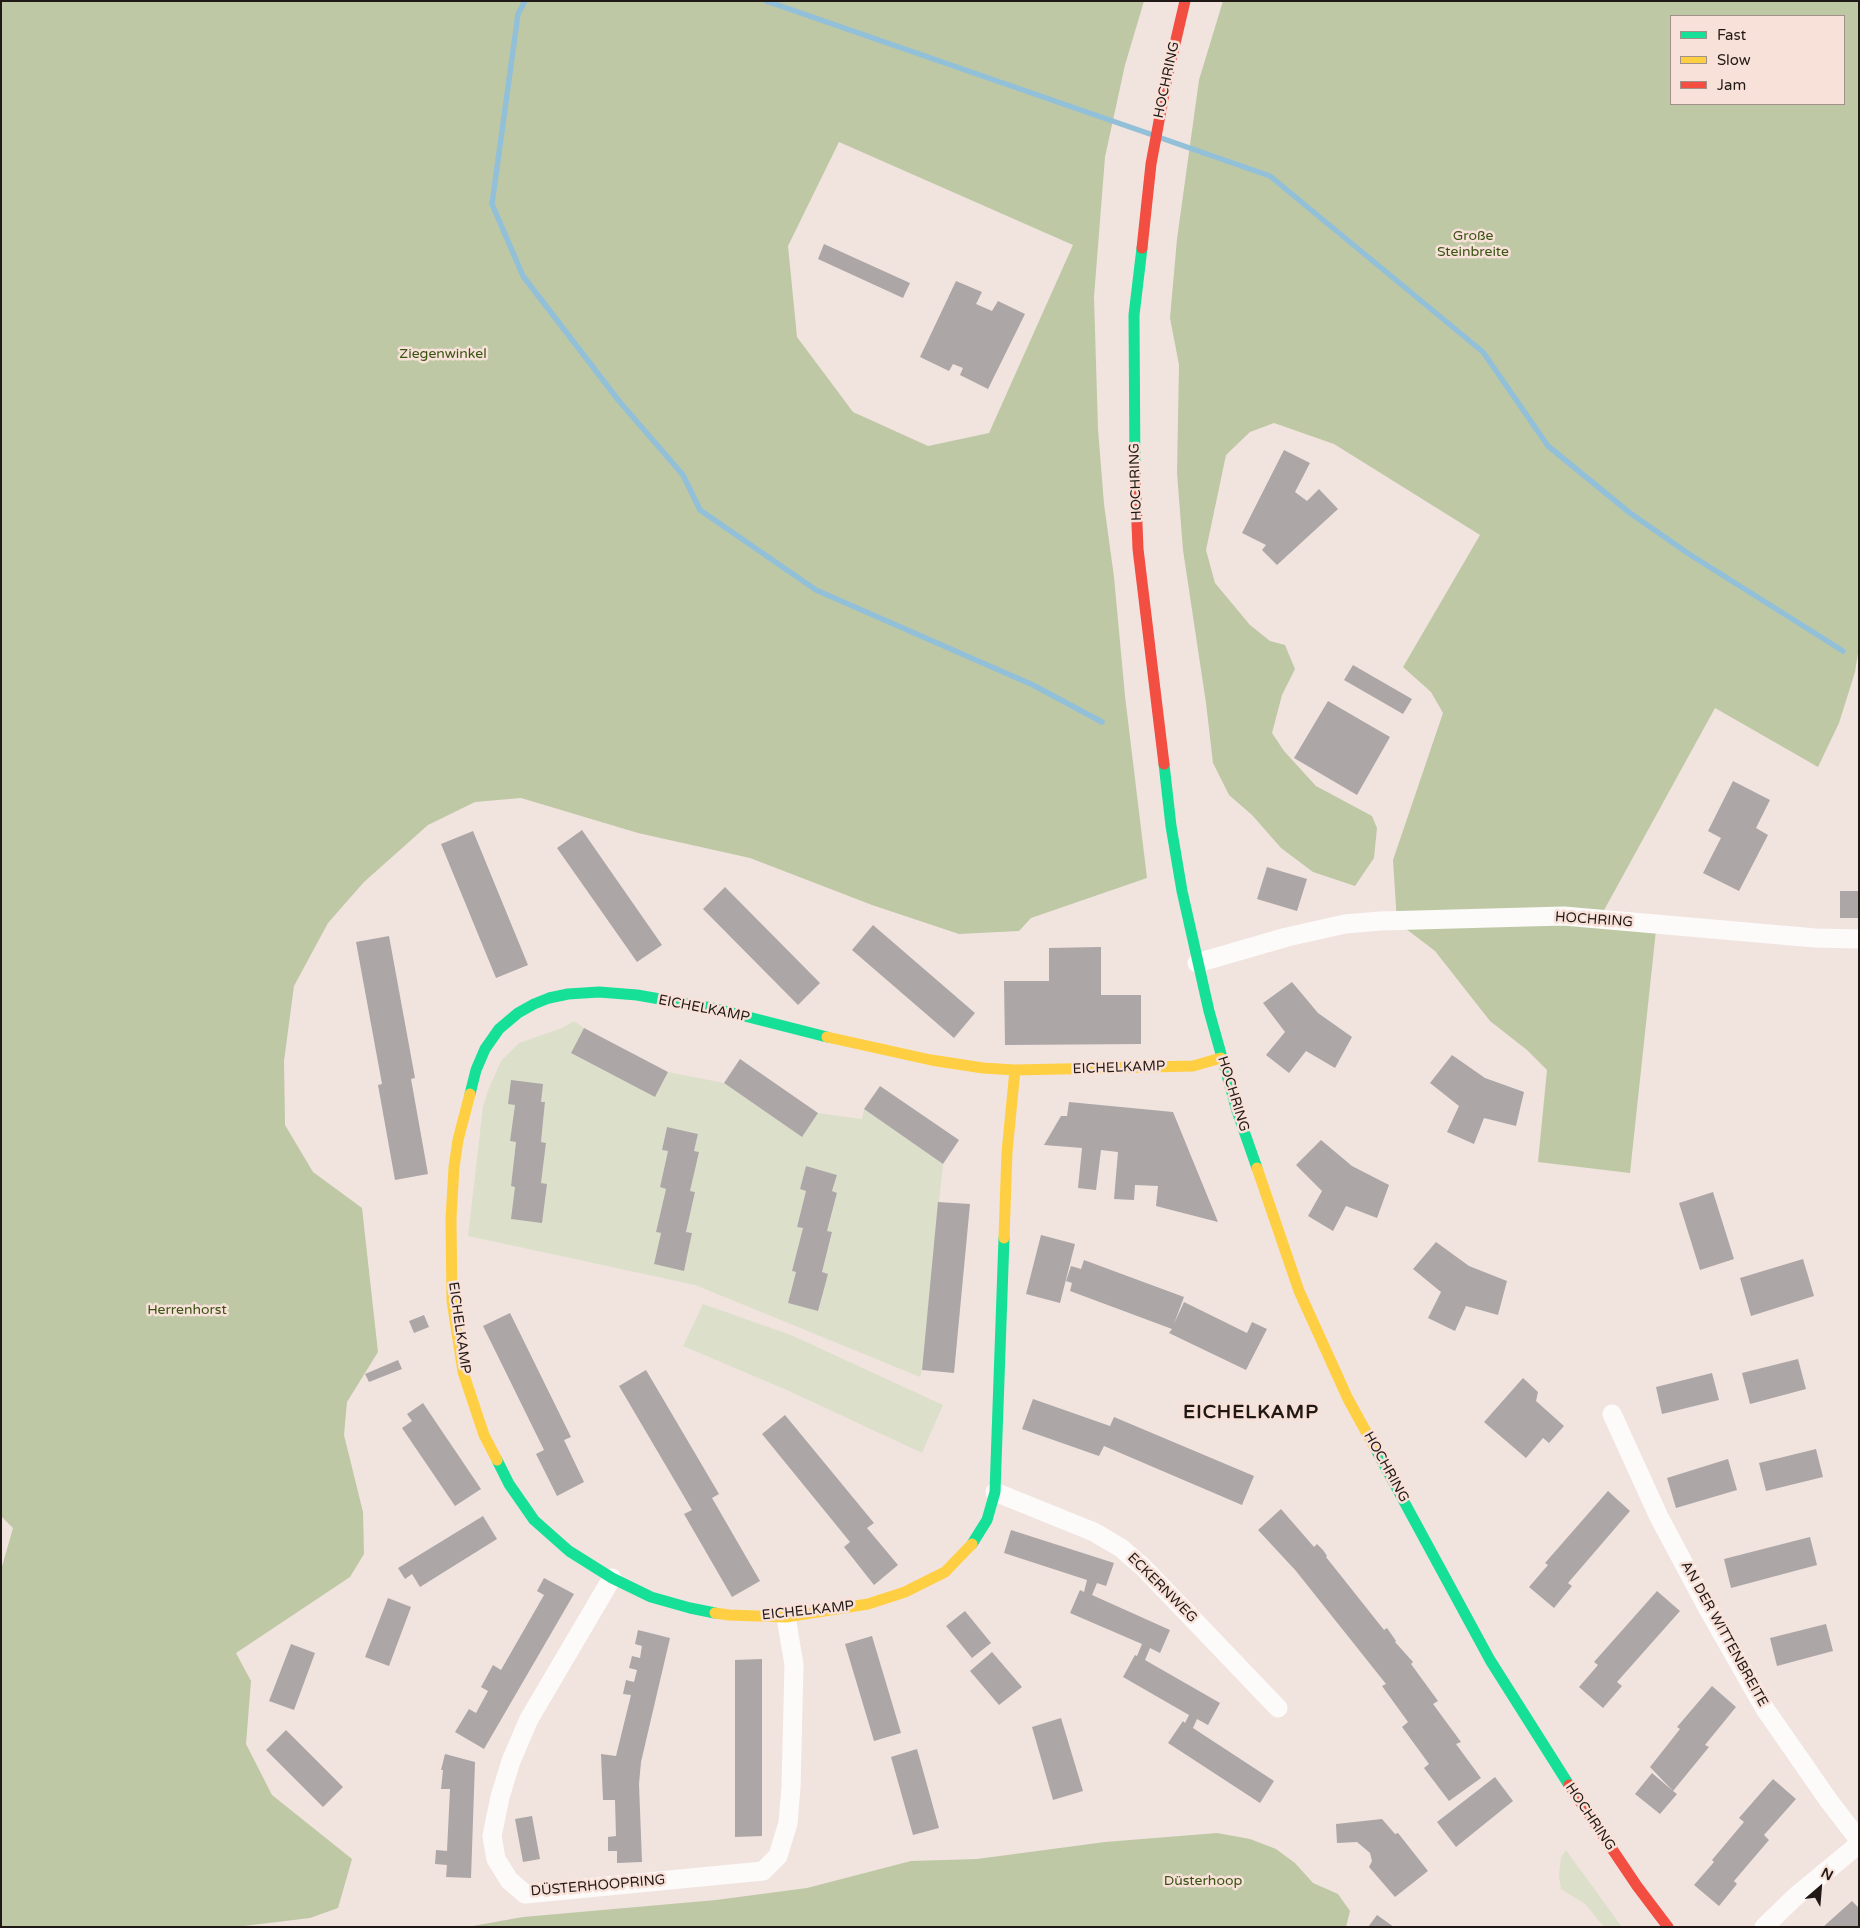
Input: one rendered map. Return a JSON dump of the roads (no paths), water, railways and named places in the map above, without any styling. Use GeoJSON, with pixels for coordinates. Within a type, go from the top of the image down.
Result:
{"type":"FeatureCollection","features":[{"type":"Feature","properties":{"kind":"street","name":"HOCHRING"},"geometry":{"type":"LineString","coordinates":[[1184,1],[1151,164],[1134,314],[1133,391],[1138,549],[1171,826],[1197,963],[1221,1058],[1237,1111],[1298,1291],[1348,1399],[1490,1660],[1584,1808],[1668,1927]]}},
{"type":"Feature","properties":{"kind":"street","name":"HOCHRING"},"geometry":{"type":"LineString","coordinates":[[1197,963],[1287,937],[1345,924],[1380,921],[1564,916],[1815,938],[1859,939]]}},
{"type":"Feature","properties":{"kind":"street","name":"EICHELKAMP"},"geometry":{"type":"LineString","coordinates":[[1015,1070],[1008,1152],[995,1492],[986,1520],[970,1548],[946,1572],[905,1592],[868,1604],[830,1612],[762,1618],[729,1615],[690,1608],[651,1597],[612,1578],[570,1551],[534,1520],[509,1484],[484,1435],[463,1372],[452,1301],[450,1240],[454,1167],[458,1140],[476,1070],[485,1049],[499,1029],[518,1013],[549,998],[568,994],[599,992],[717,1009],[823,1036],[931,1060],[983,1068],[1015,1070],[1193,1066],[1221,1058]]}},
{"type":"Feature","properties":{"kind":"street","name":"AN DER WITTENBREITE"},"geometry":{"type":"LineString","coordinates":[[1612,1414],[1660,1517],[1707,1607],[1765,1709],[1828,1801],[1859,1840]]}},
{"type":"Feature","properties":{"kind":"street","name":"ECKERNWEG"},"geometry":{"type":"LineString","coordinates":[[995,1492],[1094,1532],[1121,1548],[1143,1567],[1278,1708]]}},
{"type":"Feature","properties":{"kind":"street","name":"DÜSTERHOOPRING"},"geometry":{"type":"LineString","coordinates":[[612,1578],[529,1719],[511,1761],[500,1796],[492,1836],[496,1859],[509,1880],[525,1894],[763,1871],[778,1856],[788,1823],[791,1778],[794,1665],[786,1616]]}},
{"type":"Feature","properties":{"kind":"street"},"geometry":{"type":"LineString","coordinates":[[1764,1927],[1796,1896],[1859,1844]]}},
{"type":"Feature","properties":{"kind":"waterway"},"geometry":{"type":"LineString","coordinates":[[525,1],[518,14],[492,204],[523,276],[619,401],[683,475],[700,510],[816,590],[1033,685],[1102,722]]}},
{"type":"Feature","properties":{"kind":"waterway"},"geometry":{"type":"LineString","coordinates":[[766,1],[1150,134]]}},
{"type":"Feature","properties":{"kind":"waterway"},"geometry":{"type":"LineString","coordinates":[[1161,138],[1270,176],[1483,352],[1548,446],[1630,513],[1689,554],[1843,651]]}},
{"type":"Feature","properties":{"kind":"district","name":"EICHELKAMP"},"geometry":{"type":"Point","coordinates":[1251,1413]}},
{"type":"Feature","properties":{"kind":"park label","name":"Große Steinbreite"},"geometry":{"type":"Point","coordinates":[1473,244]}},
{"type":"Feature","properties":{"kind":"park label","name":"Ziegenwinkel"},"geometry":{"type":"Point","coordinates":[443,354]}},
{"type":"Feature","properties":{"kind":"park label","name":"Herrenhorst"},"geometry":{"type":"Point","coordinates":[187,1310]}},
{"type":"Feature","properties":{"kind":"park label","name":"Düsterhoop"},"geometry":{"type":"Point","coordinates":[1203,1881]}}]}
